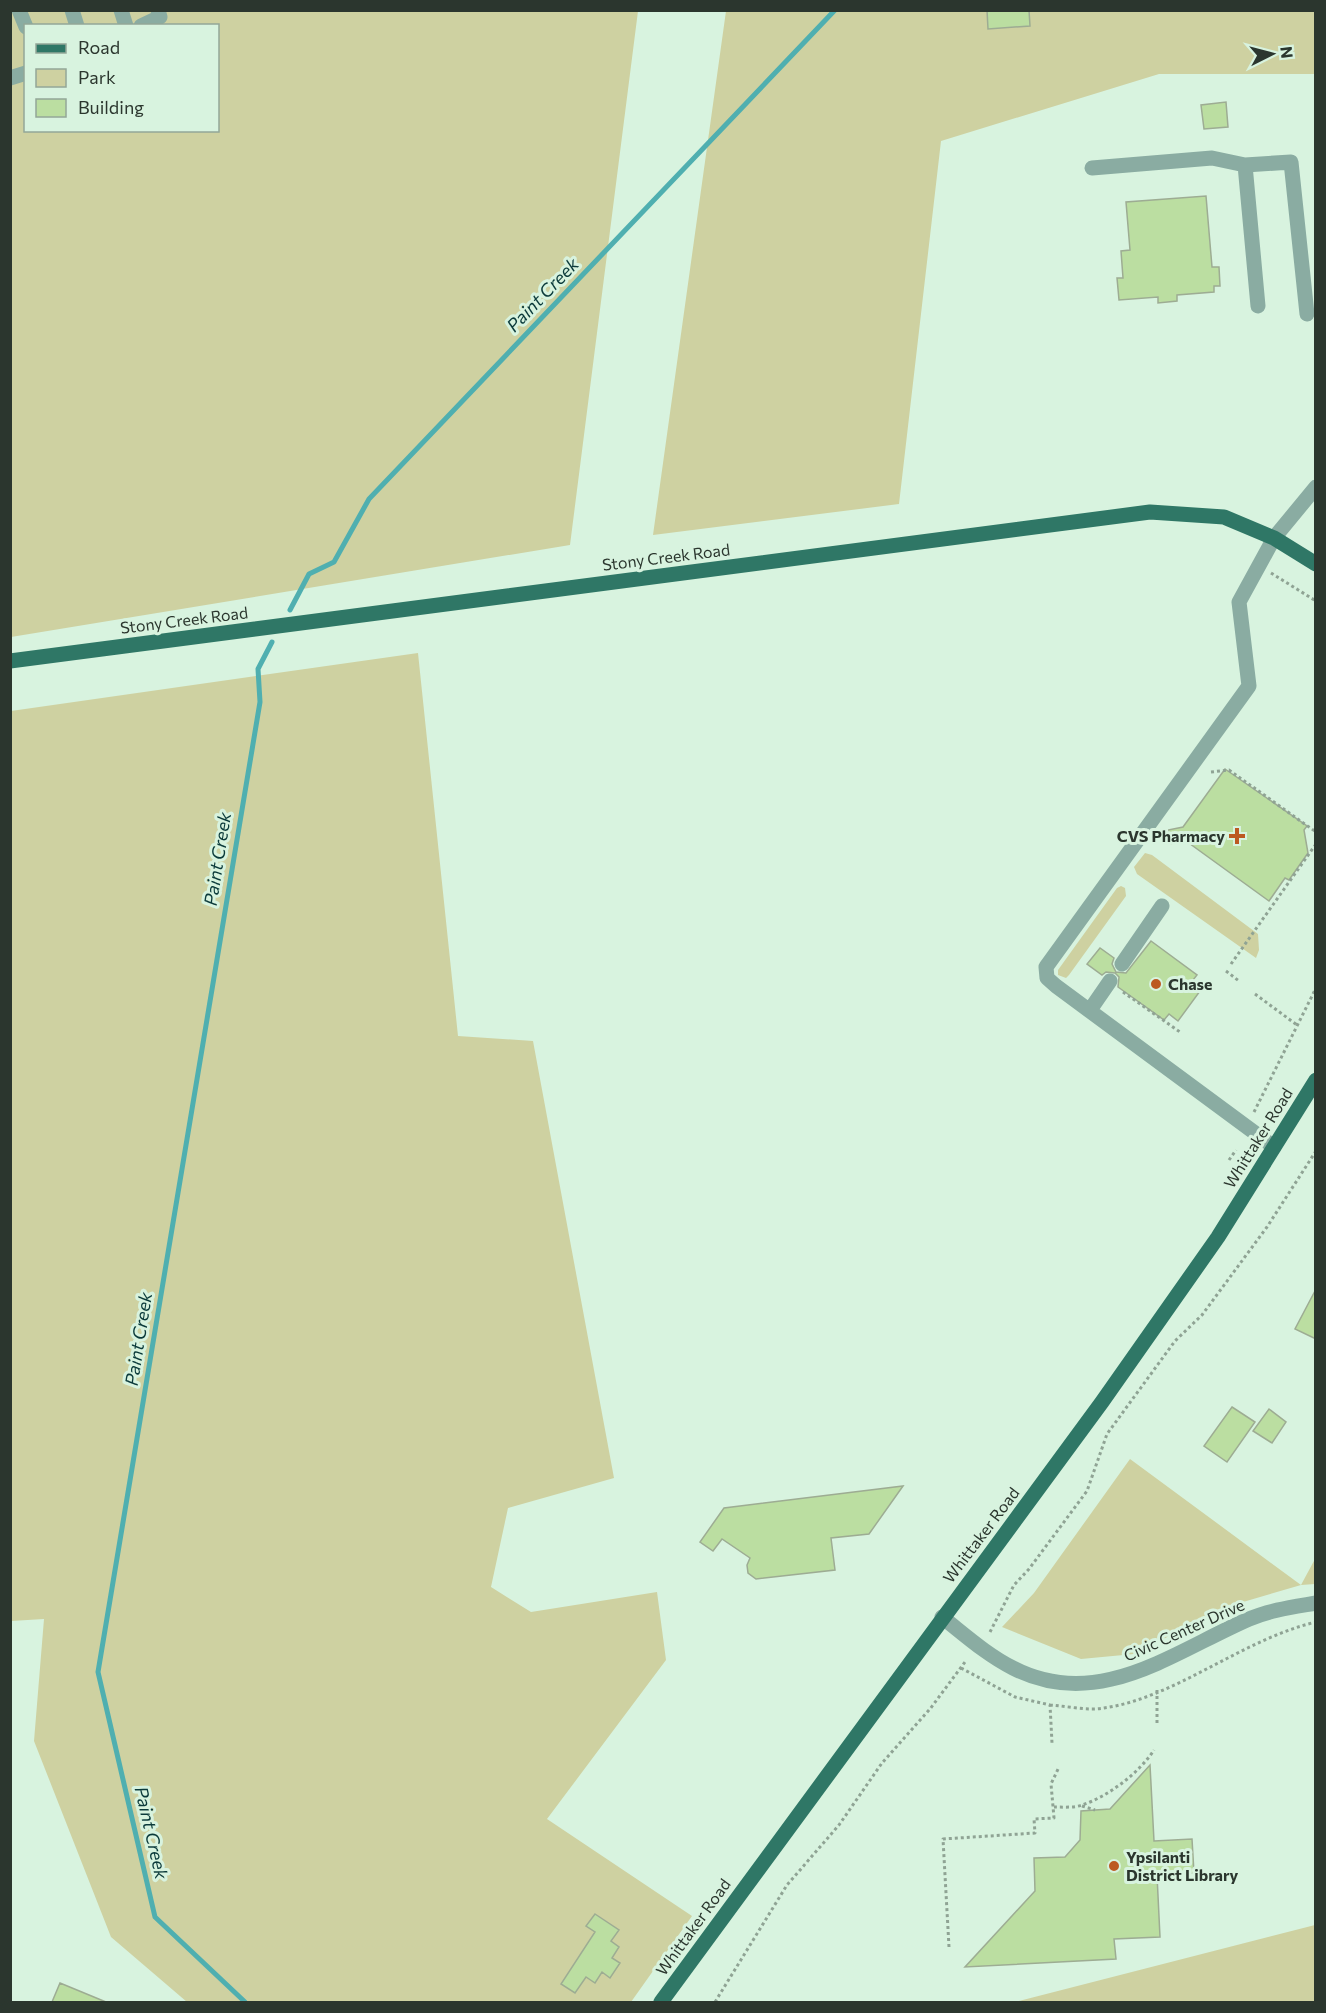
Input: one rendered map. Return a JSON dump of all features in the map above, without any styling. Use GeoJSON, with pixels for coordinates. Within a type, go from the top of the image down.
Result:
{"type":"FeatureCollection","features":[{"type":"Feature","properties":{"kind":"main road","name":"Stony Creek Road"},"geometry":{"type":"LineString","coordinates":[[10,661],[1150,512],[1224,517],[1274,538],[1316,564]]}},
{"type":"Feature","properties":{"kind":"main road","name":"Whittaker Road"},"geometry":{"type":"LineString","coordinates":[[661,2002],[1122,1373],[1218,1238],[1316,1080]]}},
{"type":"Feature","properties":{"kind":"street"},"geometry":{"type":"LineString","coordinates":[[19,10],[25,24]]}},
{"type":"Feature","properties":{"kind":"street"},"geometry":{"type":"LineString","coordinates":[[145,24],[160,17],[158,10]]}},
{"type":"Feature","properties":{"kind":"street"},"geometry":{"type":"LineString","coordinates":[[1092,168],[1212,158],[1245,165],[1291,162],[1307,314]]}},
{"type":"Feature","properties":{"kind":"street"},"geometry":{"type":"LineString","coordinates":[[1245,165],[1258,306]]}},
{"type":"Feature","properties":{"kind":"street"},"geometry":{"type":"LineString","coordinates":[[1274,1147],[1047,978],[1046,967],[1249,686],[1239,602],[1274,538],[1316,487]]}},
{"type":"Feature","properties":{"kind":"street"},"geometry":{"type":"LineString","coordinates":[[1122,964],[1162,906]]}},
{"type":"Feature","properties":{"kind":"street"},"geometry":{"type":"LineString","coordinates":[[1090,1010],[1114,985]]}},
{"type":"Feature","properties":{"kind":"street","name":"Civic Center Drive"},"geometry":{"type":"LineString","coordinates":[[942,1617],[990,1654],[1013,1668],[1061,1684],[1096,1682],[1138,1673],[1250,1619],[1277,1610],[1316,1603]]}},
{"type":"Feature","properties":{"kind":"path"},"geometry":{"type":"LineString","coordinates":[[1273,574],[1316,601]]}},
{"type":"Feature","properties":{"kind":"path"},"geometry":{"type":"LineString","coordinates":[[1211,772],[1229,770],[1316,832]]}},
{"type":"Feature","properties":{"kind":"path"},"geometry":{"type":"LineString","coordinates":[[1232,964],[1316,844]]}},
{"type":"Feature","properties":{"kind":"path"},"geometry":{"type":"LineString","coordinates":[[1226,971],[1239,981]]}},
{"type":"Feature","properties":{"kind":"path"},"geometry":{"type":"LineString","coordinates":[[1114,985],[1180,1032]]}},
{"type":"Feature","properties":{"kind":"path"},"geometry":{"type":"LineString","coordinates":[[1254,1112],[1316,988]]}},
{"type":"Feature","properties":{"kind":"path"},"geometry":{"type":"LineString","coordinates":[[1255,993],[1298,1024]]}},
{"type":"Feature","properties":{"kind":"path"},"geometry":{"type":"LineString","coordinates":[[1229,1160],[1236,1150]]}},
{"type":"Feature","properties":{"kind":"path"},"geometry":{"type":"LineString","coordinates":[[990,1632],[1014,1585],[1029,1569],[1087,1491],[1107,1434],[1175,1341],[1209,1306],[1267,1227],[1316,1151]]}},
{"type":"Feature","properties":{"kind":"path"},"geometry":{"type":"LineString","coordinates":[[961,1668],[1015,1696],[1050,1705],[1102,1708],[1157,1690],[1250,1645],[1316,1622]]}},
{"type":"Feature","properties":{"kind":"path"},"geometry":{"type":"LineString","coordinates":[[715,2002],[787,1885],[839,1826],[882,1762],[930,1709],[965,1662]]}},
{"type":"Feature","properties":{"kind":"path"},"geometry":{"type":"LineString","coordinates":[[1157,1690],[1157,1724]]}},
{"type":"Feature","properties":{"kind":"path"},"geometry":{"type":"LineString","coordinates":[[1050,1705],[1052,1743]]}},
{"type":"Feature","properties":{"kind":"path"},"geometry":{"type":"LineString","coordinates":[[1081,1806],[1123,1782],[1154,1750]]}},
{"type":"Feature","properties":{"kind":"path"},"geometry":{"type":"LineString","coordinates":[[949,1947],[943,1839],[1035,1833],[1034,1819],[1054,1818],[1052,1784],[1059,1767]]}},
{"type":"Feature","properties":{"kind":"path"},"geometry":{"type":"LineString","coordinates":[[1054,1808],[1081,1806],[1095,1810]]}},
{"type":"Feature","properties":{"kind":"green space"},"geometry":{"type":"Polygon","coordinates":[[[11,11],[638,11],[570,545],[11,637],[11,11]]]}},
{"type":"Feature","properties":{"kind":"green space"},"geometry":{"type":"Polygon","coordinates":[[[726,11],[1315,11],[1315,74],[1159,74],[941,141],[899,504],[653,535],[726,11]]]}},
{"type":"Feature","properties":{"kind":"green space"},"geometry":{"type":"Polygon","coordinates":[[[418,653],[458,1036],[533,1041],[614,1478],[508,1508],[491,1587],[531,1612],[657,1592],[666,1660],[547,1819],[692,1916],[631,2002],[187,2002],[111,1937],[34,1741],[44,1619],[11,1621],[11,711],[418,653]]]}},
{"type":"Feature","properties":{"kind":"green space"},"geometry":{"type":"Polygon","coordinates":[[[1145,853],[1152,855],[1258,934],[1259,950],[1256,958],[1137,874],[1134,867],[1145,853]]]}},
{"type":"Feature","properties":{"kind":"green space"},"geometry":{"type":"Polygon","coordinates":[[[1121,886],[1125,888],[1126,896],[1069,975],[1066,978],[1058,975],[1058,970],[1117,888],[1121,886]]]}},
{"type":"Feature","properties":{"kind":"green space"},"geometry":{"type":"Polygon","coordinates":[[[1130,1459],[1301,1585],[1226,1607],[1134,1654],[1081,1659],[1002,1627],[1034,1593],[1130,1459]]]}},
{"type":"Feature","properties":{"kind":"green space"},"geometry":{"type":"Polygon","coordinates":[[[1315,1559],[1315,1584],[1301,1585],[1315,1559]]]}},
{"type":"Feature","properties":{"kind":"green space"},"geometry":{"type":"Polygon","coordinates":[[[1315,1925],[1315,2002],[1015,2002],[1315,1925]]]}},
{"type":"Feature","properties":{"kind":"building"},"geometry":{"type":"Polygon","coordinates":[[[987,10],[1029,10],[1030,26],[988,29],[987,10]]]}},
{"type":"Feature","properties":{"kind":"building"},"geometry":{"type":"Polygon","coordinates":[[[1226,102],[1228,127],[1204,129],[1201,105],[1226,102]]]}},
{"type":"Feature","properties":{"kind":"building"},"geometry":{"type":"Polygon","coordinates":[[[1206,196],[1212,267],[1219,267],[1220,286],[1214,286],[1214,292],[1177,295],[1177,301],[1158,303],[1158,297],[1119,300],[1117,278],[1123,278],[1121,251],[1130,250],[1126,202],[1206,196]]]}},
{"type":"Feature","properties":{"kind":"building","name":"CVS Pharmacy"},"geometry":{"type":"Polygon","coordinates":[[[1225,769],[1307,826],[1304,830],[1308,853],[1289,880],[1285,878],[1269,901],[1186,841],[1171,844],[1168,830],[1183,827],[1225,769]]]}},
{"type":"Feature","properties":{"kind":"building","name":"Chase"},"geometry":{"type":"Polygon","coordinates":[[[1151,941],[1197,975],[1193,980],[1203,987],[1178,1021],[1169,1014],[1164,1020],[1118,987],[1119,977],[1115,973],[1106,972],[1102,975],[1087,964],[1100,948],[1114,958],[1112,964],[1116,972],[1126,973],[1151,941]]]}},
{"type":"Feature","properties":{"kind":"building"},"geometry":{"type":"Polygon","coordinates":[[[1316,1289],[1316,1339],[1295,1329],[1316,1289]]]}},
{"type":"Feature","properties":{"kind":"building"},"geometry":{"type":"Polygon","coordinates":[[[1232,1407],[1255,1422],[1227,1462],[1204,1446],[1232,1407]]]}},
{"type":"Feature","properties":{"kind":"building"},"geometry":{"type":"Polygon","coordinates":[[[1269,1409],[1286,1422],[1272,1443],[1253,1431],[1269,1409]]]}},
{"type":"Feature","properties":{"kind":"building"},"geometry":{"type":"Polygon","coordinates":[[[903,1486],[869,1534],[831,1538],[835,1570],[756,1579],[748,1573],[747,1565],[750,1558],[722,1539],[713,1551],[700,1542],[724,1508],[903,1486]]]}},
{"type":"Feature","properties":{"kind":"building","name":"Ypsilanti District Library"},"geometry":{"type":"Polygon","coordinates":[[[1150,1765],[1154,1841],[1192,1839],[1194,1873],[1157,1875],[1160,1937],[1114,1939],[1116,1959],[965,1967],[1035,1891],[1034,1858],[1065,1857],[1080,1840],[1081,1811],[1110,1809],[1150,1765]]]}},
{"type":"Feature","properties":{"kind":"building"},"geometry":{"type":"Polygon","coordinates":[[[595,1914],[619,1930],[611,1941],[619,1947],[612,1958],[620,1963],[610,1978],[602,1972],[595,1983],[586,1977],[575,1993],[561,1984],[595,1932],[586,1926],[595,1914]]]}},
{"type":"Feature","properties":{"kind":"building"},"geometry":{"type":"Polygon","coordinates":[[[60,1983],[106,2002],[52,2002],[60,1983]]]}},
{"type":"Feature","properties":{"kind":"waterway","name":"Paint Creek"},"geometry":{"type":"LineString","coordinates":[[290,610],[309,574],[334,562],[369,499],[835,10]]}},
{"type":"Feature","properties":{"kind":"waterway","name":"Paint Creek"},"geometry":{"type":"LineString","coordinates":[[245,2002],[155,1917],[98,1672],[260,702],[258,669],[272,642]]}},
{"type":"Feature","properties":{"kind":"place","name":"CVS Pharmacy"},"geometry":{"type":"Point","coordinates":[1237,836]}},
{"type":"Feature","properties":{"kind":"place","name":"Chase"},"geometry":{"type":"Point","coordinates":[1156,984]}},
{"type":"Feature","properties":{"kind":"place","name":"Ypsilanti District Library"},"geometry":{"type":"Point","coordinates":[1114,1866]}}]}
